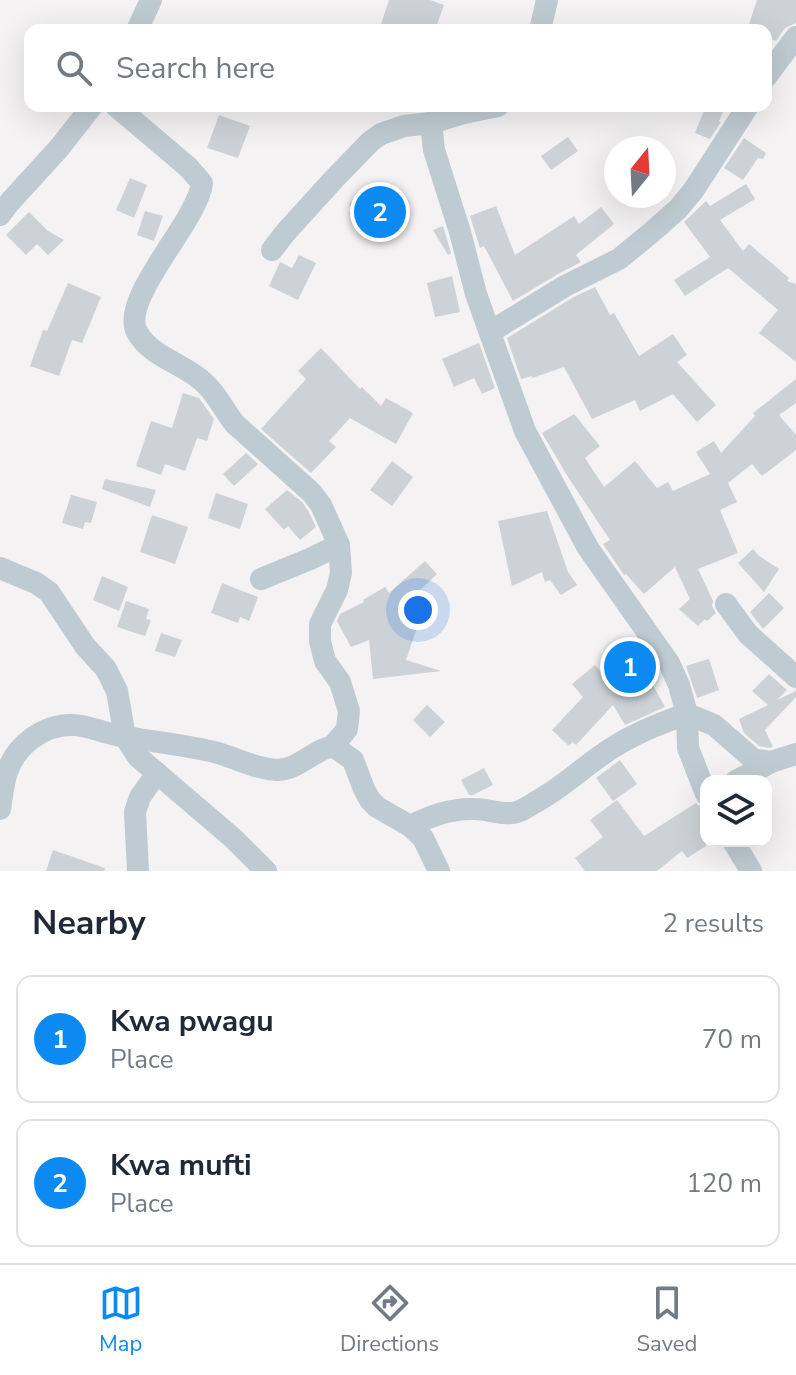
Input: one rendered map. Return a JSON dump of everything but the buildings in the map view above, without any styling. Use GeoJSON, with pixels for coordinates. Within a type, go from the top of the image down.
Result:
{"type":"FeatureCollection","features":[{"type":"Feature","properties":{"kind":"street"},"geometry":{"type":"LineString","coordinates":[[140,24],[151,0]]}},
{"type":"Feature","properties":{"kind":"street"},"geometry":{"type":"LineString","coordinates":[[541,24],[547,0]]}},
{"type":"Feature","properties":{"kind":"street"},"geometry":{"type":"LineString","coordinates":[[772,69],[796,37]]}},
{"type":"Feature","properties":{"kind":"street"},"geometry":{"type":"LineString","coordinates":[[0,215],[87,112]]}},
{"type":"Feature","properties":{"kind":"street"},"geometry":{"type":"LineString","coordinates":[[0,809],[8,770],[24,745],[34,735],[53,728],[73,724],[125,737],[199,749],[275,770],[297,765],[312,753],[333,746],[347,729],[349,711],[340,682],[325,661],[320,641],[320,624],[337,590],[341,573],[339,545],[321,505],[312,493],[235,424],[214,392],[201,379],[149,346],[137,332],[133,319],[139,298],[196,205],[202,183],[188,167],[123,112]]}},
{"type":"Feature","properties":{"kind":"street"},"geometry":{"type":"LineString","coordinates":[[272,250],[371,141],[390,130],[469,112]]}},
{"type":"Feature","properties":{"kind":"street"},"geometry":{"type":"LineString","coordinates":[[490,332],[565,286],[619,259],[652,232],[693,191],[744,112]]}},
{"type":"Feature","properties":{"kind":"street"},"geometry":{"type":"LineString","coordinates":[[431,123],[434,150],[476,294],[525,431],[588,548],[669,663],[687,714],[688,748],[700,779]]}},
{"type":"Feature","properties":{"kind":"street"},"geometry":{"type":"LineString","coordinates":[[261,579],[339,545]]}},
{"type":"Feature","properties":{"kind":"street"},"geometry":{"type":"LineString","coordinates":[[0,568],[49,592],[85,646],[106,669],[117,691],[125,737],[138,757],[234,839],[266,871]]}},
{"type":"Feature","properties":{"kind":"street"},"geometry":{"type":"LineString","coordinates":[[726,604],[748,634],[796,677]]}},
{"type":"Feature","properties":{"kind":"street"},"geometry":{"type":"LineString","coordinates":[[410,826],[434,814],[450,811],[517,812],[546,797],[629,738],[687,714],[714,725],[753,759],[771,762]]}},
{"type":"Feature","properties":{"kind":"street"},"geometry":{"type":"LineString","coordinates":[[333,746],[353,760],[370,800],[423,838],[439,871]]}},
{"type":"Feature","properties":{"kind":"street"},"geometry":{"type":"LineString","coordinates":[[747,775],[771,762],[796,754]]}},
{"type":"Feature","properties":{"kind":"street"},"geometry":{"type":"LineString","coordinates":[[138,871],[135,812],[140,797],[157,773]]}},
{"type":"Feature","properties":{"kind":"street"},"geometry":{"type":"LineString","coordinates":[[737,847],[751,871]]}},
{"type":"Feature","properties":{"kind":"place","name":"Kwa mufti"},"geometry":{"type":"Point","coordinates":[380,212]}},
{"type":"Feature","properties":{"kind":"place","name":"Kwa pwagu"},"geometry":{"type":"Point","coordinates":[630,667]}}]}
